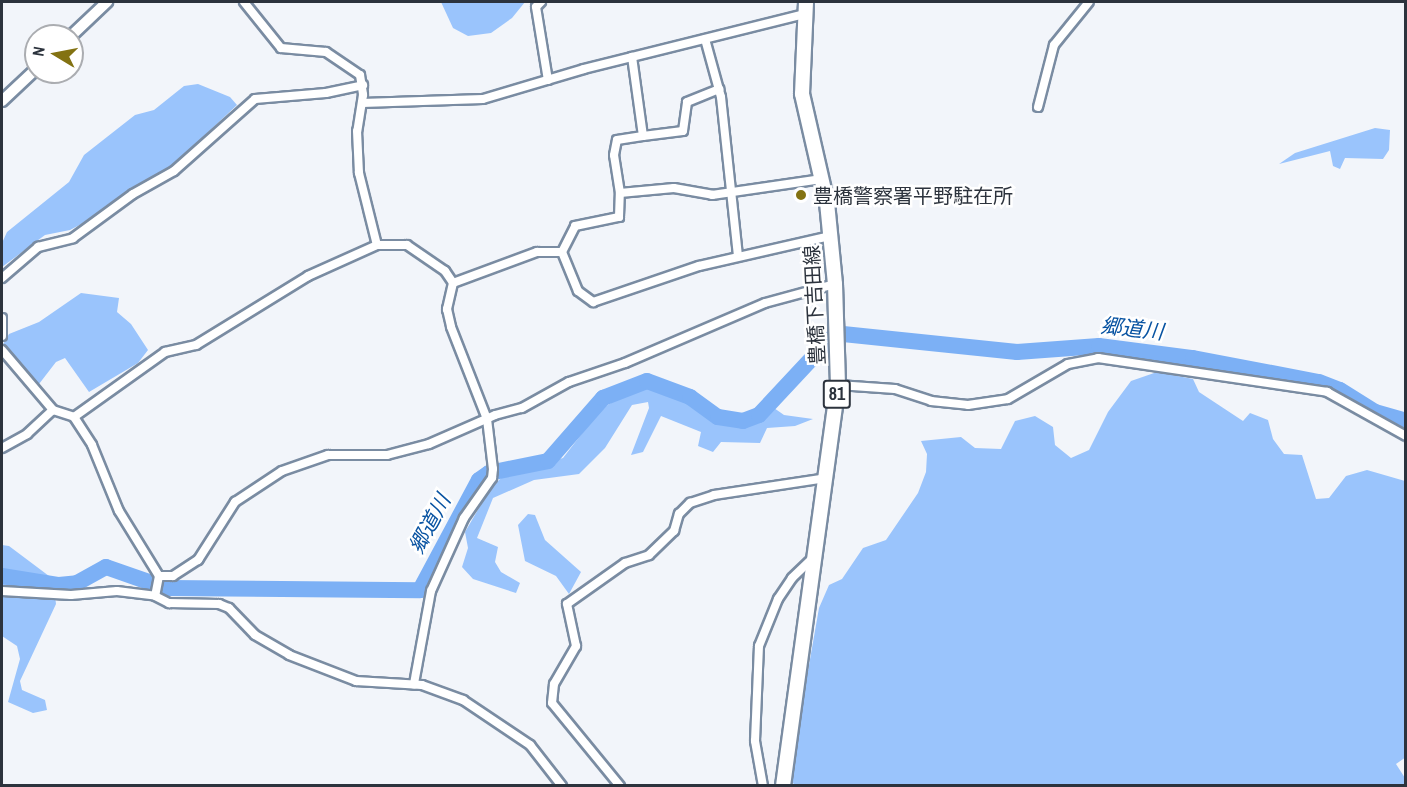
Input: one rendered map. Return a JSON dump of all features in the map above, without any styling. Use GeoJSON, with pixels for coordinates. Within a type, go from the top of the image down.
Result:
{"type":"FeatureCollection","features":[{"type":"Feature","properties":{"kind":"main road","name":"豊橋下吉田線"},"geometry":{"type":"LineString","coordinates":[[783,786],[837,386],[835,284],[830,236],[822,179],[802,94],[806,8]]}},
{"type":"Feature","properties":{"kind":"street"},"geometry":{"type":"LineString","coordinates":[[84,24],[107,2]]}},
{"type":"Feature","properties":{"kind":"street"},"geometry":{"type":"LineString","coordinates":[[244,2],[281,48],[326,52],[353,68],[363,85],[357,131],[359,173],[377,245]]}},
{"type":"Feature","properties":{"kind":"street"},"geometry":{"type":"LineString","coordinates":[[541,2],[536,8],[548,80]]}},
{"type":"Feature","properties":{"kind":"street"},"geometry":{"type":"LineString","coordinates":[[1038,106],[1054,45],[1089,2]]}},
{"type":"Feature","properties":{"kind":"street"},"geometry":{"type":"LineString","coordinates":[[362,103],[467,101],[705,39],[806,8]]}},
{"type":"Feature","properties":{"kind":"street"},"geometry":{"type":"LineString","coordinates":[[705,39],[719,89],[738,255]]}},
{"type":"Feature","properties":{"kind":"street"},"geometry":{"type":"LineString","coordinates":[[632,57],[643,136]]}},
{"type":"Feature","properties":{"kind":"street"},"geometry":{"type":"LineString","coordinates":[[2,101],[24,80]]}},
{"type":"Feature","properties":{"kind":"street"},"geometry":{"type":"LineString","coordinates":[[2,278],[38,247],[73,238],[133,194],[174,171],[255,99],[326,93],[363,85]]}},
{"type":"Feature","properties":{"kind":"street"},"geometry":{"type":"LineString","coordinates":[[719,89],[687,102],[683,130],[617,140],[614,155],[620,193],[619,217],[575,226],[562,252],[578,291],[593,302],[738,255],[803,245],[830,236]]}},
{"type":"Feature","properties":{"kind":"street"},"geometry":{"type":"LineString","coordinates":[[620,193],[674,188],[696,195],[730,194],[822,179]]}},
{"type":"Feature","properties":{"kind":"street"},"geometry":{"type":"LineString","coordinates":[[74,417],[165,352],[196,345],[308,276],[377,245],[407,245],[445,271],[453,283],[447,309],[451,327],[487,419],[493,472],[464,518],[430,591],[414,684]]}},
{"type":"Feature","properties":{"kind":"street"},"geometry":{"type":"LineString","coordinates":[[453,283],[537,252],[562,252]]}},
{"type":"Feature","properties":{"kind":"street"},"geometry":{"type":"LineString","coordinates":[[158,578],[173,576],[198,560],[235,502],[273,475],[328,455],[404,453],[487,419],[522,408],[569,382],[625,363],[765,303],[835,284]]}},
{"type":"Feature","properties":{"kind":"street"},"geometry":{"type":"LineString","coordinates":[[2,318],[2,336]]}},
{"type":"Feature","properties":{"kind":"street"},"geometry":{"type":"LineString","coordinates":[[2,350],[53,410],[74,417],[92,445],[119,511],[158,578],[155,593]]}},
{"type":"Feature","properties":{"kind":"street"},"geometry":{"type":"LineString","coordinates":[[837,386],[895,389],[944,404],[968,405],[1008,399],[1068,364],[1098,358],[1327,392],[1406,436]]}},
{"type":"Feature","properties":{"kind":"street"},"geometry":{"type":"LineString","coordinates":[[2,448],[27,434],[53,410]]}},
{"type":"Feature","properties":{"kind":"street"},"geometry":{"type":"LineString","coordinates":[[620,786],[552,703],[554,684],[576,646],[567,604],[625,563],[649,555],[674,531],[679,514],[690,503],[714,495],[826,478]]}},
{"type":"Feature","properties":{"kind":"street"},"geometry":{"type":"LineString","coordinates":[[763,786],[755,741],[759,646],[778,599],[792,578],[815,556]]}},
{"type":"Feature","properties":{"kind":"street"},"geometry":{"type":"LineString","coordinates":[[2,591],[71,596],[117,591],[155,593],[169,603],[208,603],[229,608],[255,635],[278,651],[357,681],[414,684],[463,700],[530,745],[562,786]]}},
{"type":"Feature","properties":{"kind":"shaded area"},"geometry":{"type":"Polygon","coordinates":[[[441,2],[525,2],[512,18],[491,33],[468,36],[453,28],[441,2]]]}},
{"type":"Feature","properties":{"kind":"shaded area"},"geometry":{"type":"Polygon","coordinates":[[[198,84],[230,97],[237,105],[172,166],[89,220],[70,230],[45,235],[2,267],[2,243],[7,232],[69,182],[84,155],[135,115],[154,110],[184,86],[198,84]]]}},
{"type":"Feature","properties":{"kind":"shaded area"},"geometry":{"type":"Polygon","coordinates":[[[1375,128],[1390,130],[1389,150],[1383,159],[1345,158],[1340,169],[1333,166],[1330,151],[1279,164],[1295,153],[1375,128]]]}},
{"type":"Feature","properties":{"kind":"shaded area"},"geometry":{"type":"Polygon","coordinates":[[[81,293],[119,298],[117,312],[131,324],[148,350],[138,363],[89,392],[65,358],[56,362],[39,384],[14,366],[2,346],[9,334],[39,322],[81,293]]]}},
{"type":"Feature","properties":{"kind":"shaded area"},"geometry":{"type":"Polygon","coordinates":[[[1157,372],[1193,379],[1199,392],[1243,421],[1250,413],[1268,420],[1273,439],[1284,454],[1302,455],[1316,499],[1329,498],[1346,476],[1367,470],[1405,481],[1406,757],[1396,764],[1405,778],[1405,785],[796,786],[789,779],[819,608],[829,585],[842,579],[863,548],[886,540],[918,493],[926,472],[927,454],[921,441],[961,437],[975,448],[1001,449],[1015,421],[1035,416],[1053,427],[1055,445],[1071,458],[1089,450],[1108,412],[1131,381],[1157,372]]]}},
{"type":"Feature","properties":{"kind":"shaded area"},"geometry":{"type":"Polygon","coordinates":[[[636,388],[657,389],[690,401],[734,427],[752,423],[774,408],[784,415],[813,419],[795,426],[767,428],[760,443],[721,442],[713,452],[698,446],[701,432],[661,416],[643,452],[631,455],[649,408],[648,402],[632,405],[605,448],[579,474],[534,480],[493,498],[477,538],[498,547],[495,562],[501,572],[520,583],[516,593],[473,579],[462,567],[468,548],[465,532],[490,489],[503,476],[563,458],[601,409],[636,388]]]}},
{"type":"Feature","properties":{"kind":"shaded area"},"geometry":{"type":"Polygon","coordinates":[[[528,514],[535,515],[545,540],[581,572],[569,594],[556,576],[525,561],[518,525],[528,514]]]}},
{"type":"Feature","properties":{"kind":"shaded area"},"geometry":{"type":"Polygon","coordinates":[[[2,545],[9,546],[53,579],[56,604],[20,681],[22,690],[45,700],[47,710],[33,713],[8,702],[20,659],[17,646],[2,636],[2,545]]]}},
{"type":"Feature","properties":{"kind":"waterway","name":"郷道川"},"geometry":{"type":"LineString","coordinates":[[843,334],[1017,352],[1099,346],[1193,358],[1319,382],[1340,390],[1375,412],[1406,421]]}},
{"type":"Feature","properties":{"kind":"waterway","name":"郷道川"},"geometry":{"type":"LineString","coordinates":[[2,576],[59,585],[77,583],[106,567],[166,588],[420,590],[479,480],[489,473],[548,461],[603,398],[647,381],[690,397],[718,417],[743,421],[759,415],[829,340]]}},
{"type":"Feature","properties":{"kind":"place","name":"豊橋警察署平野駐在所"},"geometry":{"type":"Point","coordinates":[801,195]}}]}
